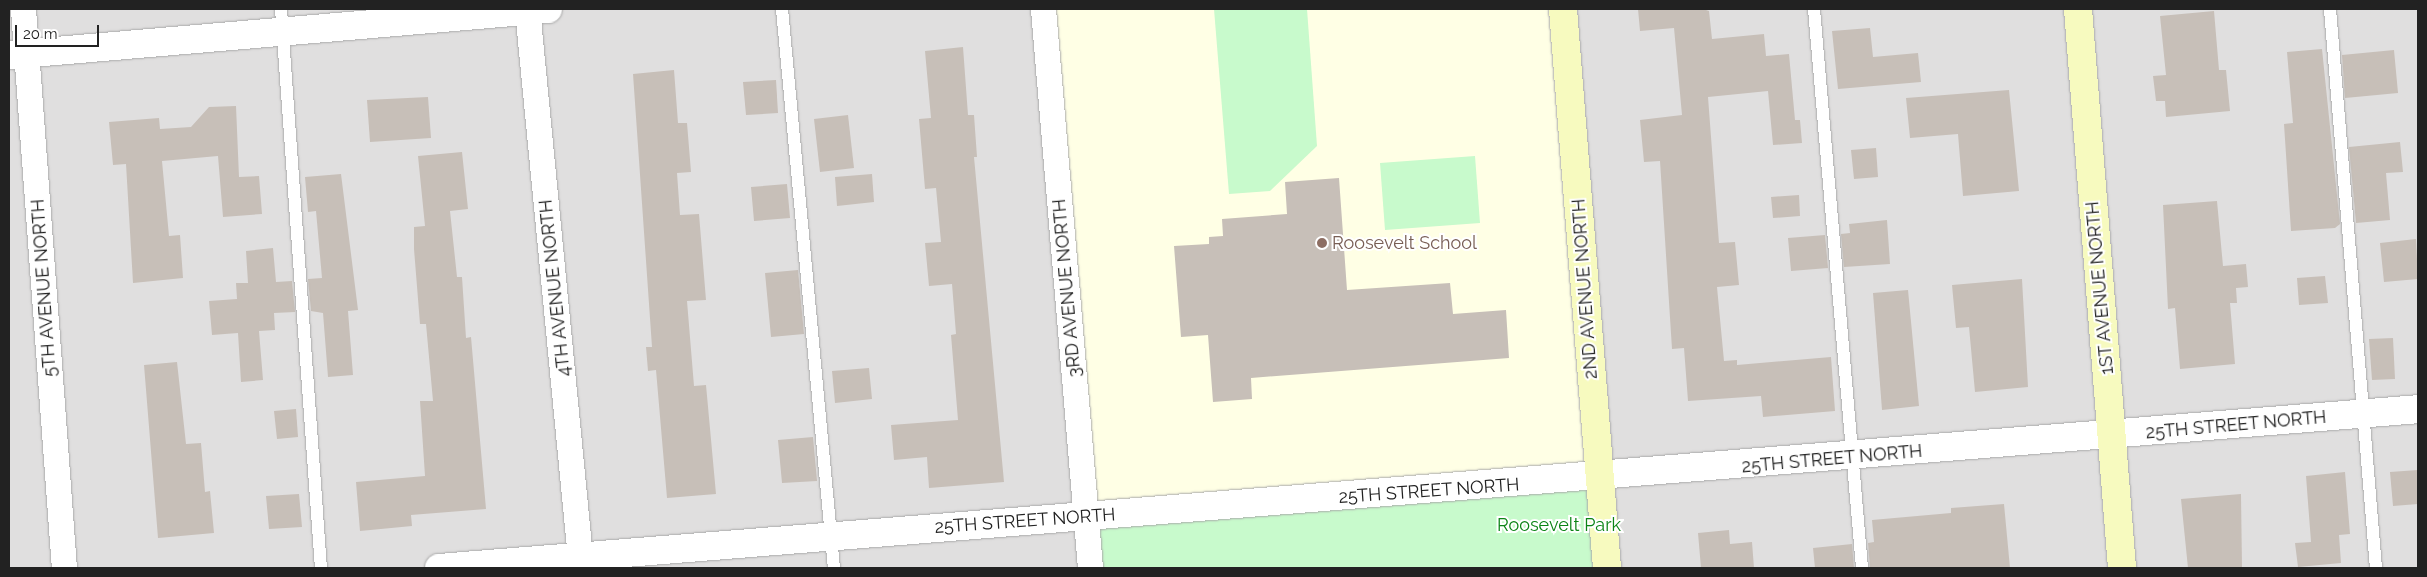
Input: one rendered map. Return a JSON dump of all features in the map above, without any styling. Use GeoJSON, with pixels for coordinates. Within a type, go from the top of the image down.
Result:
{"type":"FeatureCollection","features":[{"type":"Feature","properties":{"kind":"main road","name":"2ND AVENUE NORTH"},"geometry":{"type":"LineString","coordinates":[[1563,9],[1607,568]]}},
{"type":"Feature","properties":{"kind":"main road","name":"1ST AVENUE NORTH"},"geometry":{"type":"LineString","coordinates":[[2078,9],[2122,568]]}},
{"type":"Feature","properties":{"kind":"street","name":"5TH AVENUE NORTH"},"geometry":{"type":"LineString","coordinates":[[22,9],[18,54],[64,568]]}},
{"type":"Feature","properties":{"kind":"street"},"geometry":{"type":"LineString","coordinates":[[18,54],[282,20],[534,9]]}},
{"type":"Feature","properties":{"kind":"street","name":"4TH AVENUE NORTH"},"geometry":{"type":"LineString","coordinates":[[534,9],[581,562]]}},
{"type":"Feature","properties":{"kind":"street","name":"3RD AVENUE NORTH"},"geometry":{"type":"LineString","coordinates":[[1043,9],[1090,568]]}},
{"type":"Feature","properties":{"kind":"street","name":"25TH STREET NORTH"},"geometry":{"type":"LineString","coordinates":[[439,568],[581,562],[831,536],[1600,478],[2418,409]]}},
{"type":"Feature","properties":{"kind":"lane"},"geometry":{"type":"LineString","coordinates":[[782,9],[834,568]]}},
{"type":"Feature","properties":{"kind":"lane"},"geometry":{"type":"LineString","coordinates":[[1814,9],[1862,568]]}},
{"type":"Feature","properties":{"kind":"lane"},"geometry":{"type":"LineString","coordinates":[[2330,9],[2376,568]]}},
{"type":"Feature","properties":{"kind":"lane"},"geometry":{"type":"LineString","coordinates":[[282,20],[321,568]]}},
{"type":"Feature","properties":{"kind":"shaded area"},"geometry":{"type":"Polygon","coordinates":[[[9,9],[1043,9],[1090,568],[9,568],[9,9]]]}},
{"type":"Feature","properties":{"kind":"shaded area","name":"Roosevelt School"},"geometry":{"type":"Polygon","coordinates":[[[1043,9],[1563,9],[1600,478],[1086,516],[1043,9]]]}},
{"type":"Feature","properties":{"kind":"shaded area"},"geometry":{"type":"Polygon","coordinates":[[[1563,9],[2418,9],[2418,568],[1607,568],[1563,9]]]}},
{"type":"Feature","properties":{"kind":"green space"},"geometry":{"type":"Polygon","coordinates":[[[1214,9],[1307,9],[1317,146],[1270,191],[1229,194],[1214,9]]]}},
{"type":"Feature","properties":{"kind":"green space"},"geometry":{"type":"Polygon","coordinates":[[[1475,156],[1480,223],[1385,230],[1380,163],[1475,156]]]}},
{"type":"Feature","properties":{"kind":"green space","name":"Roosevelt Park"},"geometry":{"type":"Polygon","coordinates":[[[1600,478],[1607,568],[1090,568],[1086,516],[1600,478]]]}},
{"type":"Feature","properties":{"kind":"building"},"geometry":{"type":"Polygon","coordinates":[[[1638,9],[1703,9],[1709,11],[1712,39],[1764,34],[1766,56],[1789,54],[1795,120],[1800,120],[1802,143],[1773,145],[1768,91],[1708,97],[1719,243],[1735,242],[1739,285],[1717,287],[1724,361],[1737,360],[1737,365],[1831,357],[1835,411],[1763,417],[1761,396],[1688,401],[1684,348],[1672,349],[1660,161],[1644,162],[1640,120],[1682,115],[1674,28],[1640,31],[1638,9]]]}},
{"type":"Feature","properties":{"kind":"building"},"geometry":{"type":"Polygon","coordinates":[[[2214,11],[2219,70],[2226,70],[2230,111],[2166,117],[2165,101],[2156,101],[2153,76],[2166,75],[2160,16],[2214,11]]]}},
{"type":"Feature","properties":{"kind":"building"},"geometry":{"type":"Polygon","coordinates":[[[1870,28],[1873,57],[1918,53],[1921,82],[1838,89],[1832,31],[1870,28]]]}},
{"type":"Feature","properties":{"kind":"building"},"geometry":{"type":"Polygon","coordinates":[[[963,47],[968,115],[974,115],[977,157],[974,157],[1004,482],[929,488],[927,457],[894,460],[891,425],[958,420],[951,335],[956,334],[952,284],[929,286],[925,243],[941,242],[936,188],[925,189],[919,119],[931,118],[925,51],[963,47]]]}},
{"type":"Feature","properties":{"kind":"building"},"geometry":{"type":"Polygon","coordinates":[[[2322,49],[2340,224],[2335,228],[2291,231],[2284,124],[2293,123],[2287,52],[2322,49]]]}},
{"type":"Feature","properties":{"kind":"building"},"geometry":{"type":"Polygon","coordinates":[[[2394,50],[2398,93],[2345,98],[2342,55],[2394,50]]]}},
{"type":"Feature","properties":{"kind":"building"},"geometry":{"type":"Polygon","coordinates":[[[674,70],[678,123],[687,123],[691,172],[677,173],[680,215],[699,214],[706,300],[687,301],[694,386],[706,385],[716,494],[667,498],[656,370],[648,371],[646,347],[652,347],[633,74],[674,70]]]}},
{"type":"Feature","properties":{"kind":"building"},"geometry":{"type":"Polygon","coordinates":[[[776,80],[778,113],[746,115],[743,82],[776,80]]]}},
{"type":"Feature","properties":{"kind":"building"},"geometry":{"type":"Polygon","coordinates":[[[2009,90],[2019,191],[1963,196],[1958,134],[1910,138],[1906,98],[2009,90]]]}},
{"type":"Feature","properties":{"kind":"building"},"geometry":{"type":"Polygon","coordinates":[[[428,97],[431,138],[370,142],[367,100],[428,97]]]}},
{"type":"Feature","properties":{"kind":"building"},"geometry":{"type":"Polygon","coordinates":[[[236,106],[239,177],[259,176],[262,214],[223,217],[218,156],[162,161],[169,236],[180,235],[183,278],[133,283],[126,164],[113,165],[109,122],[159,118],[160,129],[191,127],[209,107],[236,106]]]}},
{"type":"Feature","properties":{"kind":"building"},"geometry":{"type":"Polygon","coordinates":[[[848,115],[854,168],[820,172],[814,119],[848,115]]]}},
{"type":"Feature","properties":{"kind":"building"},"geometry":{"type":"Polygon","coordinates":[[[2400,142],[2403,172],[2386,173],[2390,220],[2356,223],[2349,147],[2400,142]]]}},
{"type":"Feature","properties":{"kind":"building"},"geometry":{"type":"Polygon","coordinates":[[[1876,148],[1878,177],[1854,179],[1851,150],[1876,148]]]}},
{"type":"Feature","properties":{"kind":"building"},"geometry":{"type":"Polygon","coordinates":[[[462,152],[468,209],[450,211],[457,277],[462,277],[466,338],[471,337],[486,509],[411,515],[412,526],[360,531],[356,482],[425,476],[420,401],[433,401],[426,324],[420,324],[414,249],[414,227],[425,226],[418,156],[462,152]]]}},
{"type":"Feature","properties":{"kind":"building"},"geometry":{"type":"Polygon","coordinates":[[[341,174],[358,310],[348,311],[353,375],[328,377],[323,313],[311,311],[308,279],[322,278],[316,211],[308,212],[305,177],[341,174]]]}},
{"type":"Feature","properties":{"kind":"building"},"geometry":{"type":"Polygon","coordinates":[[[872,174],[874,202],[837,206],[835,177],[872,174]]]}},
{"type":"Feature","properties":{"kind":"building"},"geometry":{"type":"Polygon","coordinates":[[[1339,178],[1347,290],[1450,283],[1453,314],[1506,310],[1509,358],[1251,378],[1252,399],[1213,402],[1208,335],[1181,337],[1174,246],[1209,244],[1209,237],[1223,236],[1222,219],[1287,214],[1285,182],[1339,178]]]}},
{"type":"Feature","properties":{"kind":"building"},"geometry":{"type":"Polygon","coordinates":[[[787,184],[790,218],[754,221],[751,187],[787,184]]]}},
{"type":"Feature","properties":{"kind":"building"},"geometry":{"type":"Polygon","coordinates":[[[1799,195],[1800,216],[1773,218],[1771,197],[1799,195]]]}},
{"type":"Feature","properties":{"kind":"building"},"geometry":{"type":"Polygon","coordinates":[[[2217,201],[2223,266],[2246,264],[2248,287],[2236,288],[2237,303],[2230,303],[2235,364],[2180,369],[2175,308],[2168,309],[2163,205],[2217,201]]]}},
{"type":"Feature","properties":{"kind":"building"},"geometry":{"type":"Polygon","coordinates":[[[1887,220],[1890,264],[1844,267],[1841,234],[1850,233],[1849,224],[1887,220]]]}},
{"type":"Feature","properties":{"kind":"building"},"geometry":{"type":"Polygon","coordinates":[[[1825,235],[1828,268],[1791,271],[1788,238],[1825,235]]]}},
{"type":"Feature","properties":{"kind":"building"},"geometry":{"type":"Polygon","coordinates":[[[2416,239],[2418,279],[2384,282],[2380,243],[2416,239]]]}},
{"type":"Feature","properties":{"kind":"building"},"geometry":{"type":"Polygon","coordinates":[[[273,248],[276,282],[292,281],[295,312],[274,313],[275,330],[259,331],[263,380],[241,382],[238,333],[212,335],[209,301],[237,299],[236,283],[248,283],[246,251],[273,248]]]}},
{"type":"Feature","properties":{"kind":"building"},"geometry":{"type":"Polygon","coordinates":[[[798,270],[804,334],[771,337],[765,273],[798,270]]]}},
{"type":"Feature","properties":{"kind":"building"},"geometry":{"type":"Polygon","coordinates":[[[2325,276],[2328,303],[2299,305],[2297,278],[2325,276]]]}},
{"type":"Feature","properties":{"kind":"building"},"geometry":{"type":"Polygon","coordinates":[[[2022,279],[2028,387],[1975,392],[1969,327],[1956,328],[1952,285],[2022,279]]]}},
{"type":"Feature","properties":{"kind":"building"},"geometry":{"type":"Polygon","coordinates":[[[1908,290],[1919,406],[1882,410],[1873,293],[1908,290]]]}},
{"type":"Feature","properties":{"kind":"building"},"geometry":{"type":"Polygon","coordinates":[[[2393,338],[2395,379],[2372,380],[2369,339],[2393,338]]]}},
{"type":"Feature","properties":{"kind":"building"},"geometry":{"type":"Polygon","coordinates":[[[177,362],[186,444],[201,443],[205,492],[210,491],[214,533],[158,538],[144,365],[177,362]]]}},
{"type":"Feature","properties":{"kind":"building"},"geometry":{"type":"Polygon","coordinates":[[[869,368],[872,399],[835,403],[832,371],[869,368]]]}},
{"type":"Feature","properties":{"kind":"building"},"geometry":{"type":"Polygon","coordinates":[[[296,409],[298,437],[277,439],[274,411],[296,409]]]}},
{"type":"Feature","properties":{"kind":"building"},"geometry":{"type":"Polygon","coordinates":[[[813,437],[817,481],[782,483],[778,440],[813,437]]]}},
{"type":"Feature","properties":{"kind":"building"},"geometry":{"type":"Polygon","coordinates":[[[2418,470],[2418,504],[2393,506],[2390,472],[2418,470]]]}},
{"type":"Feature","properties":{"kind":"building"},"geometry":{"type":"Polygon","coordinates":[[[2345,472],[2350,534],[2339,535],[2341,563],[2298,567],[2295,543],[2311,542],[2306,476],[2345,472]]]}},
{"type":"Feature","properties":{"kind":"building"},"geometry":{"type":"Polygon","coordinates":[[[299,494],[302,527],[269,529],[266,496],[299,494]]]}},
{"type":"Feature","properties":{"kind":"building"},"geometry":{"type":"Polygon","coordinates":[[[2241,494],[2242,568],[2188,568],[2181,499],[2241,494]]]}},
{"type":"Feature","properties":{"kind":"building"},"geometry":{"type":"Polygon","coordinates":[[[2004,504],[2010,568],[1870,568],[1868,543],[1874,542],[1872,520],[1951,513],[1951,508],[2004,504]]]}},
{"type":"Feature","properties":{"kind":"building"},"geometry":{"type":"Polygon","coordinates":[[[1729,530],[1730,544],[1752,542],[1754,568],[1701,568],[1698,533],[1729,530]]]}},
{"type":"Feature","properties":{"kind":"building"},"geometry":{"type":"Polygon","coordinates":[[[1852,544],[1854,568],[1815,568],[1813,548],[1852,544]]]}},
{"type":"Feature","properties":{"kind":"place","name":"Roosevelt School"},"geometry":{"type":"Point","coordinates":[1322,243]}}]}
